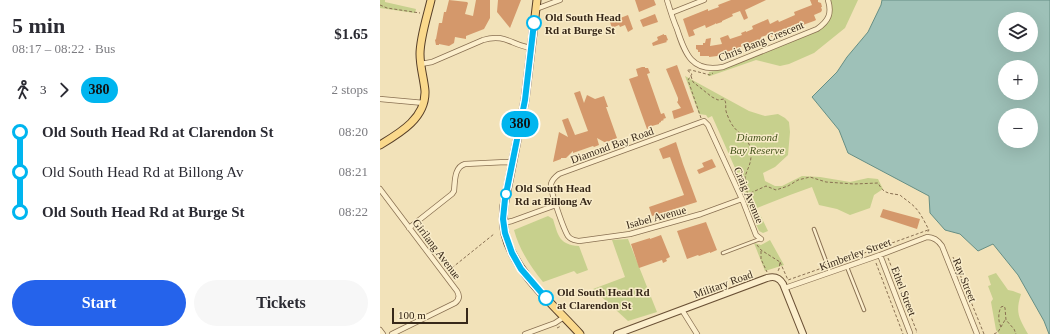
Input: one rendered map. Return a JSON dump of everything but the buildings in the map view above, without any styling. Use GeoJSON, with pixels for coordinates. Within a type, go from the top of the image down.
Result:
{"type":"FeatureCollection","features":[{"type":"Feature","properties":{"kind":"main road"},"geometry":{"type":"LineString","coordinates":[[380,145],[398,134],[410,124],[421,110],[424,102],[425,91],[420,54],[430,0]]}},
{"type":"Feature","properties":{"kind":"main road"},"geometry":{"type":"LineString","coordinates":[[537,0],[525,100],[504,206],[503,223],[510,248],[521,269],[580,334]]}},
{"type":"Feature","properties":{"kind":"street"},"geometry":{"type":"LineString","coordinates":[[536,9],[560,0]]}},
{"type":"Feature","properties":{"kind":"street"},"geometry":{"type":"LineString","coordinates":[[667,0],[671,13],[704,0]]}},
{"type":"Feature","properties":{"kind":"street","name":"Chris Bang Crescent"},"geometry":{"type":"LineString","coordinates":[[671,13],[684,50],[693,62],[699,66],[714,69],[723,68],[824,25],[829,15],[830,8],[828,0]]}},
{"type":"Feature","properties":{"kind":"street"},"geometry":{"type":"LineString","coordinates":[[421,64],[432,62],[491,38],[503,38],[522,46],[532,48]]}},
{"type":"Feature","properties":{"kind":"street"},"geometry":{"type":"LineString","coordinates":[[380,99],[424,102]]}},
{"type":"Feature","properties":{"kind":"street","name":"Craig Avenue"},"geometry":{"type":"LineString","coordinates":[[704,121],[708,125],[756,234],[761,239]]}},
{"type":"Feature","properties":{"kind":"street","name":"Diamond Bay Road"},"geometry":{"type":"LineString","coordinates":[[572,240],[567,235],[551,190],[552,181],[555,177],[559,174],[704,121]]}},
{"type":"Feature","properties":{"kind":"street"},"geometry":{"type":"LineString","coordinates":[[409,228],[452,194],[454,191],[456,172],[461,165],[499,162],[512,163]]}},
{"type":"Feature","properties":{"kind":"street","name":"Girilang Avenue"},"geometry":{"type":"LineString","coordinates":[[380,189],[458,293],[459,297],[457,302],[392,334]]}},
{"type":"Feature","properties":{"kind":"street","name":"Isabel Avenue"},"geometry":{"type":"LineString","coordinates":[[572,240],[579,241],[630,234],[701,214],[741,198]]}},
{"type":"Feature","properties":{"kind":"street"},"geometry":{"type":"LineString","coordinates":[[503,223],[556,205]]}},
{"type":"Feature","properties":{"kind":"street","name":"Kimberley Street"},"geometry":{"type":"LineString","coordinates":[[785,288],[848,267],[927,237],[931,237]]}},
{"type":"Feature","properties":{"kind":"street","name":"Ray Street"},"geometry":{"type":"LineString","coordinates":[[931,237],[937,239],[939,242],[977,334]]}},
{"type":"Feature","properties":{"kind":"street","name":"Ethel Street"},"geometry":{"type":"LineString","coordinates":[[880,255],[910,333]]}},
{"type":"Feature","properties":{"kind":"street"},"geometry":{"type":"LineString","coordinates":[[774,277],[781,280],[803,334]]}},
{"type":"Feature","properties":{"kind":"street","name":"Military Road"},"geometry":{"type":"LineString","coordinates":[[616,334],[767,278],[774,277]]}},
{"type":"Feature","properties":{"kind":"street"},"geometry":{"type":"LineString","coordinates":[[682,310],[697,334]]}},
{"type":"Feature","properties":{"kind":"street"},"geometry":{"type":"LineString","coordinates":[[526,334],[555,323],[564,317]]}},
{"type":"Feature","properties":{"kind":"street"},"geometry":{"type":"LineString","coordinates":[[380,330],[383,334]]}},
{"type":"Feature","properties":{"kind":"lane"},"geometry":{"type":"LineString","coordinates":[[814,229],[830,273]]}},
{"type":"Feature","properties":{"kind":"lane","name":"Craig Avenue"},"geometry":{"type":"LineString","coordinates":[[723,253],[761,239]]}},
{"type":"Feature","properties":{"kind":"lane"},"geometry":{"type":"LineString","coordinates":[[848,267],[864,310]]}},
{"type":"Feature","properties":{"kind":"path"},"geometry":{"type":"LineString","coordinates":[[380,5],[387,8],[428,14]]}},
{"type":"Feature","properties":{"kind":"path"},"geometry":{"type":"LineString","coordinates":[[723,68],[710,75],[688,71],[692,74],[691,76],[693,82],[712,97],[725,101],[726,110],[730,121],[749,142],[752,153],[751,163],[746,174],[744,184],[748,194]]}},
{"type":"Feature","properties":{"kind":"path"},"geometry":{"type":"LineString","coordinates":[[691,76],[688,80],[704,121]]}},
{"type":"Feature","properties":{"kind":"path"},"geometry":{"type":"LineString","coordinates":[[741,198],[766,186],[776,190],[788,186],[798,180],[810,177],[826,182],[854,184],[878,183],[884,192],[900,194],[911,203],[920,214],[928,229],[788,280],[780,262],[762,250],[756,243],[761,239]]}},
{"type":"Feature","properties":{"kind":"path"},"geometry":{"type":"LineString","coordinates":[[444,274],[494,234]]}},
{"type":"Feature","properties":{"kind":"path"},"geometry":{"type":"LineString","coordinates":[[762,250],[761,259],[767,272]]}},
{"type":"Feature","properties":{"kind":"path"},"geometry":{"type":"LineString","coordinates":[[947,260],[953,257],[984,334]]}},
{"type":"Feature","properties":{"kind":"path"},"geometry":{"type":"LineString","coordinates":[[888,258],[917,332],[910,333]]}},
{"type":"Feature","properties":{"kind":"path"},"geometry":{"type":"LineString","coordinates":[[774,277],[779,269],[780,262]]}},
{"type":"Feature","properties":{"kind":"path"},"geometry":{"type":"LineString","coordinates":[[876,263],[903,334]]}},
{"type":"Feature","properties":{"kind":"path"},"geometry":{"type":"LineString","coordinates":[[1001,327],[999,311],[1001,307],[1004,306],[1006,320],[1014,329],[1016,334]]}},
{"type":"Feature","properties":{"kind":"path"},"geometry":{"type":"LineString","coordinates":[[994,334],[998,332],[1006,320]]}},
{"type":"Feature","properties":{"kind":"path"},"geometry":{"type":"LineString","coordinates":[[555,328],[561,326]]}},
{"type":"Feature","properties":{"kind":"green space"},"geometry":{"type":"Polygon","coordinates":[[[380,0],[385,0],[385,2],[416,9],[415,13],[380,8],[380,0]]]}},
{"type":"Feature","properties":{"kind":"green space"},"geometry":{"type":"Polygon","coordinates":[[[828,0],[858,0],[845,28],[814,53],[789,64],[780,66],[756,60],[708,76],[709,72],[719,70],[813,30],[823,20],[827,13],[829,5],[828,0]]]}},
{"type":"Feature","properties":{"kind":"green space","name":"Diamond Bay Reserve"},"geometry":{"type":"Polygon","coordinates":[[[685,76],[749,111],[765,116],[778,114],[789,122],[790,132],[788,155],[775,167],[763,173],[765,181],[775,186],[782,186],[802,176],[820,177],[850,182],[868,178],[878,179],[883,189],[874,195],[870,208],[850,215],[837,209],[819,205],[812,187],[757,208],[768,231],[763,233],[759,231],[739,185],[739,177],[712,116],[708,118],[706,115],[699,114],[685,76]]]}},
{"type":"Feature","properties":{"kind":"green space"},"geometry":{"type":"Polygon","coordinates":[[[548,216],[553,219],[558,234],[563,241],[567,244],[579,246],[588,270],[577,274],[574,271],[543,282],[529,264],[514,230],[548,216]]]}},
{"type":"Feature","properties":{"kind":"green space"},"geometry":{"type":"Polygon","coordinates":[[[628,239],[657,312],[628,321],[593,289],[625,277],[612,240],[628,239]]]}},
{"type":"Feature","properties":{"kind":"green space"},"geometry":{"type":"Polygon","coordinates":[[[770,240],[784,265],[765,271],[754,243],[761,245],[770,240]]]}},
{"type":"Feature","properties":{"kind":"green space"},"geometry":{"type":"Polygon","coordinates":[[[996,273],[1008,290],[1021,294],[1018,311],[1022,324],[1028,334],[999,334],[996,330],[991,302],[993,299],[988,286],[991,285],[988,276],[996,273]]]}},
{"type":"Feature","properties":{"kind":"water"},"geometry":{"type":"Polygon","coordinates":[[[882,0],[1050,0],[1050,334],[1018,275],[993,244],[978,251],[960,234],[945,230],[930,213],[929,196],[848,153],[839,130],[812,97],[837,72],[847,57],[868,32],[882,0]]]}},
{"type":"Feature","properties":{"kind":"bus line","name":"380"},"geometry":{"type":"LineString","coordinates":[[534,23],[525,100],[505,199],[503,219],[507,241],[512,253],[521,269],[546,298]]}},
{"type":"Feature","properties":{"kind":"place","name":"Old South Head Rd at Burge St"},"geometry":{"type":"Point","coordinates":[534,23]}},
{"type":"Feature","properties":{"kind":"place","name":"Old South Head Rd at Billong Av"},"geometry":{"type":"Point","coordinates":[506,194]}},
{"type":"Feature","properties":{"kind":"place","name":"Old South Head Rd at Clarendon St"},"geometry":{"type":"Point","coordinates":[546,298]}}]}
